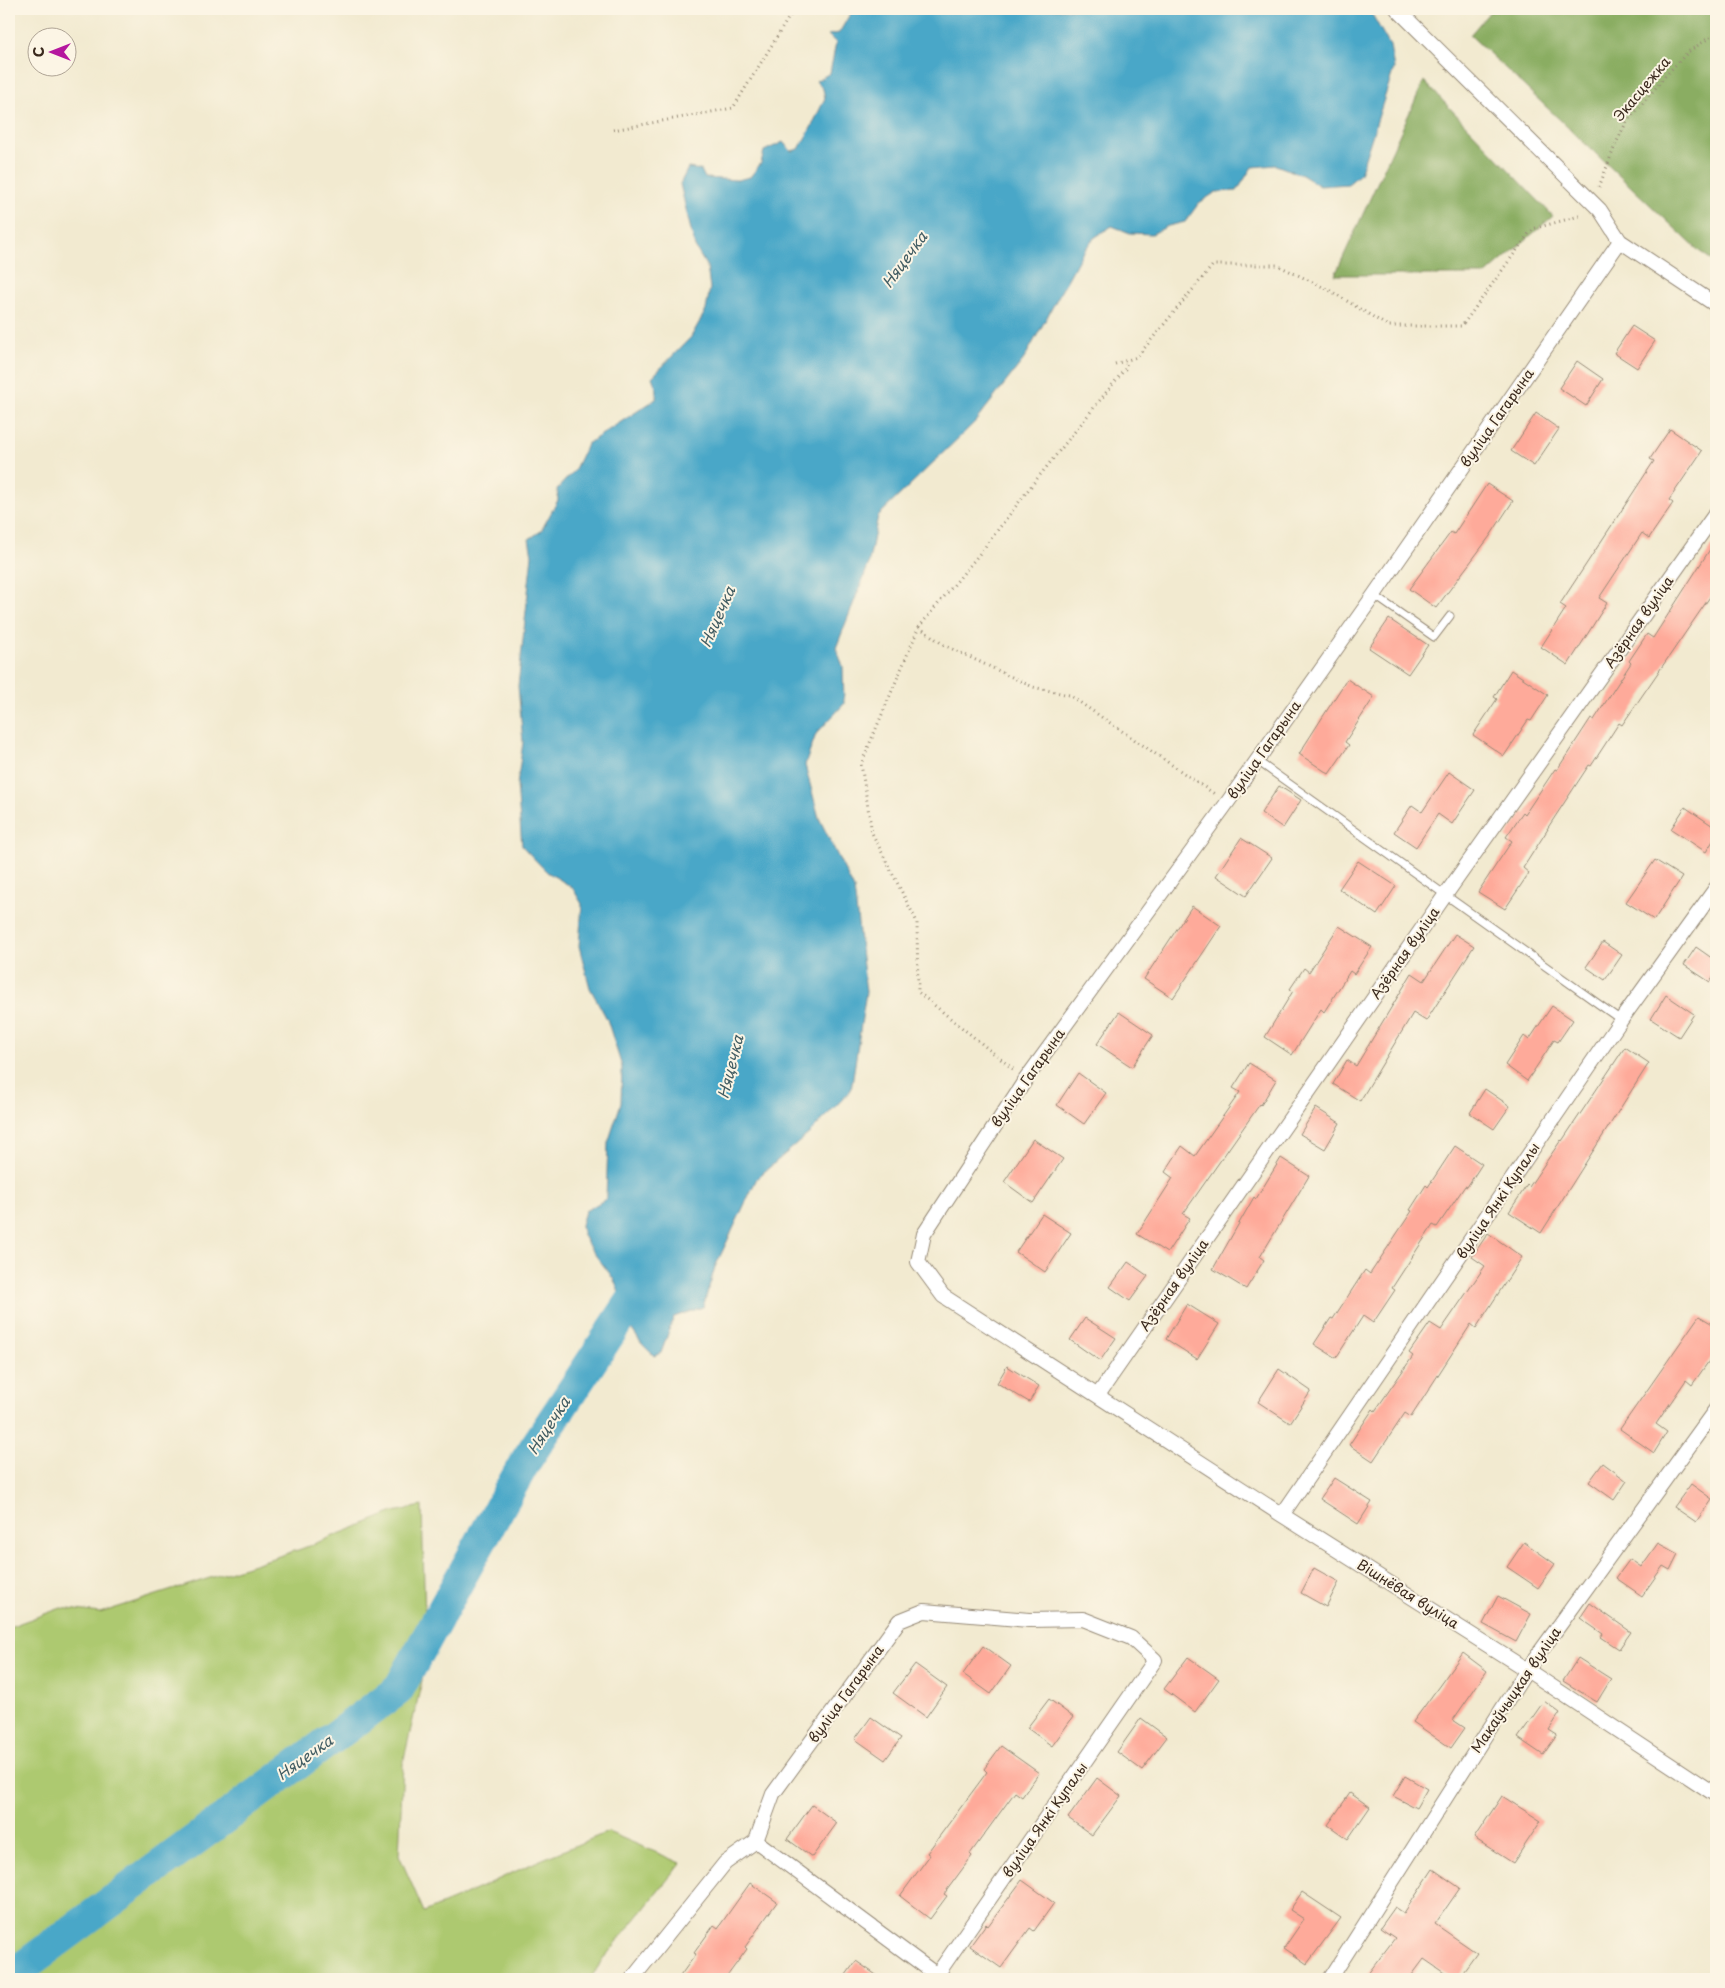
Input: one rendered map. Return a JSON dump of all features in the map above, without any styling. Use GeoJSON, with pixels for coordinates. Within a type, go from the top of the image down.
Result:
{"type":"FeatureCollection","features":[{"type":"Feature","properties":{"kind":"street"},"geometry":{"type":"LineString","coordinates":[[1397,9],[1589,198],[1600,210],[1620,241],[1716,305]]}},
{"type":"Feature","properties":{"kind":"street","name":"вуліца Гагарына"},"geometry":{"type":"LineString","coordinates":[[918,1262],[924,1234],[1026,1079],[1227,803],[1620,241]]}},
{"type":"Feature","properties":{"kind":"street","name":"Азёрная вуліца"},"geometry":{"type":"LineString","coordinates":[[1098,1395],[1446,894],[1716,513]]}},
{"type":"Feature","properties":{"kind":"street","name":"вуліца Янкі Купалы"},"geometry":{"type":"LineString","coordinates":[[1282,1515],[1621,1020],[1716,888]]}},
{"type":"Feature","properties":{"kind":"street","name":"Вішнёвая вуліца"},"geometry":{"type":"LineString","coordinates":[[918,1262],[943,1296],[1282,1515],[1527,1670],[1716,1795]]}},
{"type":"Feature","properties":{"kind":"street","name":"Макаўчыцкая вуліца"},"geometry":{"type":"LineString","coordinates":[[1330,1979],[1527,1670],[1716,1409]]}},
{"type":"Feature","properties":{"kind":"street","name":"вуліца Гагарына"},"geometry":{"type":"LineString","coordinates":[[756,1841],[773,1794],[899,1621],[924,1611],[1029,1620],[1083,1619],[1131,1638],[1155,1660]]}},
{"type":"Feature","properties":{"kind":"street","name":"вуліца Янкі Купалы"},"geometry":{"type":"LineString","coordinates":[[938,1978],[1155,1660]]}},
{"type":"Feature","properties":{"kind":"street"},"geometry":{"type":"LineString","coordinates":[[632,1979],[725,1863],[756,1841],[938,1978]]}},
{"type":"Feature","properties":{"kind":"lane"},"geometry":{"type":"LineString","coordinates":[[1374,595],[1434,637],[1450,616]]}},
{"type":"Feature","properties":{"kind":"lane"},"geometry":{"type":"LineString","coordinates":[[1256,760],[1621,1020]]}},
{"type":"Feature","properties":{"kind":"path"},"geometry":{"type":"LineString","coordinates":[[613,130],[733,108],[794,9]]}},
{"type":"Feature","properties":{"kind":"path","name":"Экасцежка"},"geometry":{"type":"LineString","coordinates":[[1589,198],[1598,190],[1616,143],[1627,121],[1688,52],[1716,33]]}},
{"type":"Feature","properties":{"kind":"path"},"geometry":{"type":"LineString","coordinates":[[1115,364],[1137,357],[1213,266],[1277,265],[1329,290],[1388,326],[1462,326],[1532,229],[1600,210]]}},
{"type":"Feature","properties":{"kind":"path"},"geometry":{"type":"LineString","coordinates":[[1026,1079],[918,992],[917,922],[872,833],[861,764],[919,627],[981,552],[1125,369],[1126,361]]}},
{"type":"Feature","properties":{"kind":"path"},"geometry":{"type":"LineString","coordinates":[[919,627],[944,644],[1033,687],[1068,695],[1227,803]]}},
{"type":"Feature","properties":{"kind":"green space"},"geometry":{"type":"Polygon","coordinates":[[[1492,9],[1716,9],[1716,263],[1699,251],[1470,35],[1492,9]]]}},
{"type":"Feature","properties":{"kind":"green space"},"geometry":{"type":"Polygon","coordinates":[[[1424,81],[1553,216],[1485,275],[1335,275],[1424,81]]]}},
{"type":"Feature","properties":{"kind":"green space"},"geometry":{"type":"Polygon","coordinates":[[[422,1506],[426,1663],[403,1763],[399,1855],[424,1912],[608,1832],[681,1863],[604,1958],[590,1979],[9,1979],[9,1627],[61,1608],[100,1613],[301,1549],[394,1512],[422,1506]]]}},
{"type":"Feature","properties":{"kind":"water"},"geometry":{"type":"Polygon","coordinates":[[[853,9],[1366,9],[1373,16],[1390,46],[1394,68],[1360,174],[1348,184],[1320,186],[1302,175],[1276,165],[1252,167],[1237,191],[1216,192],[1199,203],[1185,222],[1168,226],[1152,234],[1130,233],[1112,226],[1094,238],[1081,255],[1024,359],[975,422],[878,516],[868,566],[836,648],[843,666],[844,704],[816,734],[805,765],[819,818],[854,889],[866,992],[851,1090],[812,1131],[757,1178],[715,1267],[703,1307],[674,1317],[661,1353],[654,1356],[642,1344],[625,1320],[608,1317],[615,1310],[619,1301],[619,1292],[610,1274],[588,1245],[583,1236],[581,1226],[585,1211],[606,1199],[608,1143],[621,1103],[622,1067],[607,1019],[590,988],[579,946],[582,904],[572,887],[547,872],[522,846],[517,785],[523,742],[518,686],[532,555],[529,539],[541,531],[558,500],[557,489],[574,471],[587,444],[656,399],[657,390],[652,377],[691,337],[706,310],[710,288],[707,267],[695,247],[680,184],[688,168],[701,170],[705,178],[737,180],[750,177],[761,163],[764,151],[783,142],[791,151],[799,149],[825,98],[823,89],[816,81],[830,73],[836,43],[828,35],[839,33],[853,9]]]}},
{"type":"Feature","properties":{"kind":"building"},"geometry":{"type":"Polygon","coordinates":[[[1632,326],[1655,341],[1637,368],[1614,353],[1632,326]]]}},
{"type":"Feature","properties":{"kind":"building"},"geometry":{"type":"Polygon","coordinates":[[[1577,361],[1603,379],[1586,406],[1559,388],[1577,361]]]}},
{"type":"Feature","properties":{"kind":"building"},"geometry":{"type":"Polygon","coordinates":[[[1536,413],[1559,429],[1534,466],[1511,451],[1536,413]]]}},
{"type":"Feature","properties":{"kind":"building"},"geometry":{"type":"Polygon","coordinates":[[[1670,429],[1702,451],[1669,500],[1673,503],[1649,538],[1642,533],[1599,598],[1607,603],[1568,665],[1541,647],[1566,608],[1560,604],[1654,461],[1650,459],[1670,429]]]}},
{"type":"Feature","properties":{"kind":"building"},"geometry":{"type":"Polygon","coordinates":[[[1487,484],[1513,501],[1490,536],[1436,608],[1409,589],[1451,532],[1454,534],[1487,484]]]}},
{"type":"Feature","properties":{"kind":"building"},"geometry":{"type":"Polygon","coordinates":[[[1716,540],[1716,588],[1622,725],[1619,723],[1591,766],[1589,765],[1523,868],[1529,873],[1505,909],[1478,892],[1512,841],[1506,837],[1523,812],[1525,814],[1555,769],[1557,770],[1591,718],[1594,720],[1631,663],[1629,661],[1647,634],[1653,638],[1716,540]]]}},
{"type":"Feature","properties":{"kind":"building"},"geometry":{"type":"Polygon","coordinates":[[[1389,619],[1428,645],[1408,674],[1369,648],[1389,619]]]}},
{"type":"Feature","properties":{"kind":"building"},"geometry":{"type":"Polygon","coordinates":[[[1511,670],[1548,695],[1531,721],[1528,720],[1504,756],[1473,735],[1497,699],[1494,697],[1511,670]]]}},
{"type":"Feature","properties":{"kind":"building"},"geometry":{"type":"Polygon","coordinates":[[[1347,679],[1374,697],[1345,742],[1349,745],[1329,774],[1299,754],[1347,679]]]}},
{"type":"Feature","properties":{"kind":"building"},"geometry":{"type":"Polygon","coordinates":[[[1449,772],[1475,790],[1452,824],[1438,814],[1416,847],[1394,832],[1412,805],[1422,812],[1449,772]]]}},
{"type":"Feature","properties":{"kind":"building"},"geometry":{"type":"Polygon","coordinates":[[[1279,786],[1301,800],[1283,828],[1261,813],[1279,786]]]}},
{"type":"Feature","properties":{"kind":"building"},"geometry":{"type":"Polygon","coordinates":[[[1685,807],[1716,828],[1716,836],[1706,852],[1671,829],[1685,807]]]}},
{"type":"Feature","properties":{"kind":"building"},"geometry":{"type":"Polygon","coordinates":[[[1241,838],[1272,858],[1246,896],[1216,876],[1241,838]]]}},
{"type":"Feature","properties":{"kind":"building"},"geometry":{"type":"Polygon","coordinates":[[[1655,860],[1682,877],[1654,920],[1626,902],[1655,860]]]}},
{"type":"Feature","properties":{"kind":"building"},"geometry":{"type":"Polygon","coordinates":[[[1358,861],[1396,886],[1377,915],[1339,889],[1358,861]]]}},
{"type":"Feature","properties":{"kind":"building"},"geometry":{"type":"Polygon","coordinates":[[[1192,906],[1221,926],[1173,998],[1144,979],[1192,906]]]}},
{"type":"Feature","properties":{"kind":"building"},"geometry":{"type":"Polygon","coordinates":[[[1339,926],[1372,947],[1354,974],[1350,971],[1324,1012],[1321,1009],[1292,1055],[1265,1037],[1293,991],[1290,989],[1304,968],[1309,972],[1339,926]]]}},
{"type":"Feature","properties":{"kind":"building"},"geometry":{"type":"Polygon","coordinates":[[[1455,934],[1474,946],[1426,1021],[1413,1013],[1360,1101],[1333,1084],[1347,1060],[1356,1066],[1412,973],[1424,981],[1455,934]]]}},
{"type":"Feature","properties":{"kind":"building"},"geometry":{"type":"Polygon","coordinates":[[[1603,942],[1622,955],[1605,980],[1586,967],[1603,942]]]}},
{"type":"Feature","properties":{"kind":"building"},"geometry":{"type":"Polygon","coordinates":[[[1696,947],[1716,961],[1716,973],[1710,982],[1684,965],[1696,947]]]}},
{"type":"Feature","properties":{"kind":"building"},"geometry":{"type":"Polygon","coordinates":[[[1666,995],[1694,1014],[1679,1037],[1651,1019],[1666,995]]]}},
{"type":"Feature","properties":{"kind":"building"},"geometry":{"type":"Polygon","coordinates":[[[1552,1006],[1573,1020],[1558,1042],[1554,1040],[1527,1081],[1505,1065],[1524,1036],[1529,1040],[1552,1006]]]}},
{"type":"Feature","properties":{"kind":"building"},"geometry":{"type":"Polygon","coordinates":[[[1119,1012],[1153,1035],[1132,1067],[1097,1044],[1119,1012]]]}},
{"type":"Feature","properties":{"kind":"building"},"geometry":{"type":"Polygon","coordinates":[[[1625,1047],[1649,1063],[1541,1233],[1509,1212],[1527,1185],[1529,1187],[1562,1141],[1625,1047]]]}},
{"type":"Feature","properties":{"kind":"building"},"geometry":{"type":"Polygon","coordinates":[[[1249,1063],[1276,1080],[1261,1105],[1183,1214],[1190,1218],[1167,1253],[1137,1234],[1173,1178],[1165,1172],[1182,1146],[1195,1156],[1240,1092],[1233,1088],[1249,1063]]]}},
{"type":"Feature","properties":{"kind":"building"},"geometry":{"type":"Polygon","coordinates":[[[1078,1073],[1106,1093],[1084,1124],[1057,1105],[1078,1073]]]}},
{"type":"Feature","properties":{"kind":"building"},"geometry":{"type":"Polygon","coordinates":[[[1485,1089],[1510,1106],[1494,1129],[1470,1113],[1485,1089]]]}},
{"type":"Feature","properties":{"kind":"building"},"geometry":{"type":"Polygon","coordinates":[[[1316,1108],[1340,1123],[1325,1149],[1300,1134],[1316,1108]]]}},
{"type":"Feature","properties":{"kind":"building"},"geometry":{"type":"Polygon","coordinates":[[[1033,1139],[1063,1159],[1033,1203],[1004,1182],[1033,1139]]]}},
{"type":"Feature","properties":{"kind":"building"},"geometry":{"type":"Polygon","coordinates":[[[1455,1146],[1482,1164],[1437,1227],[1433,1225],[1392,1288],[1395,1290],[1373,1323],[1363,1316],[1336,1358],[1314,1344],[1365,1270],[1370,1274],[1412,1211],[1410,1210],[1426,1185],[1428,1187],[1455,1146]]]}},
{"type":"Feature","properties":{"kind":"building"},"geometry":{"type":"Polygon","coordinates":[[[1281,1158],[1309,1176],[1260,1257],[1264,1260],[1246,1289],[1213,1269],[1254,1197],[1256,1199],[1281,1158]]]}},
{"type":"Feature","properties":{"kind":"building"},"geometry":{"type":"Polygon","coordinates":[[[1042,1214],[1071,1233],[1045,1272],[1016,1252],[1042,1214]]]}},
{"type":"Feature","properties":{"kind":"building"},"geometry":{"type":"Polygon","coordinates":[[[1488,1233],[1522,1257],[1476,1328],[1471,1324],[1411,1417],[1405,1413],[1373,1461],[1349,1445],[1373,1409],[1375,1411],[1413,1356],[1409,1353],[1430,1323],[1441,1330],[1485,1266],[1472,1257],[1488,1233]]]}},
{"type":"Feature","properties":{"kind":"building"},"geometry":{"type":"Polygon","coordinates":[[[1128,1262],[1148,1276],[1130,1301],[1110,1287],[1128,1262]]]}},
{"type":"Feature","properties":{"kind":"building"},"geometry":{"type":"Polygon","coordinates":[[[1187,1304],[1219,1324],[1197,1359],[1166,1339],[1187,1304]]]}},
{"type":"Feature","properties":{"kind":"building"},"geometry":{"type":"Polygon","coordinates":[[[1699,1316],[1716,1326],[1716,1351],[1692,1385],[1686,1380],[1656,1424],[1667,1432],[1654,1453],[1620,1429],[1699,1316]]]}},
{"type":"Feature","properties":{"kind":"building"},"geometry":{"type":"Polygon","coordinates":[[[1085,1318],[1116,1338],[1100,1361],[1070,1340],[1085,1318]]]}},
{"type":"Feature","properties":{"kind":"building"},"geometry":{"type":"Polygon","coordinates":[[[1007,1366],[1039,1386],[1029,1402],[997,1383],[1007,1366]]]}},
{"type":"Feature","properties":{"kind":"building"},"geometry":{"type":"Polygon","coordinates":[[[1279,1369],[1311,1391],[1290,1423],[1258,1402],[1279,1369]]]}},
{"type":"Feature","properties":{"kind":"building"},"geometry":{"type":"Polygon","coordinates":[[[1603,1463],[1627,1481],[1614,1500],[1589,1482],[1603,1463]]]}},
{"type":"Feature","properties":{"kind":"building"},"geometry":{"type":"Polygon","coordinates":[[[1334,1478],[1372,1502],[1358,1524],[1320,1499],[1334,1478]]]}},
{"type":"Feature","properties":{"kind":"building"},"geometry":{"type":"Polygon","coordinates":[[[1691,1484],[1712,1499],[1696,1522],[1674,1507],[1691,1484]]]}},
{"type":"Feature","properties":{"kind":"building"},"geometry":{"type":"Polygon","coordinates":[[[1524,1542],[1555,1564],[1538,1588],[1507,1567],[1524,1542]]]}},
{"type":"Feature","properties":{"kind":"building"},"geometry":{"type":"Polygon","coordinates":[[[1658,1543],[1678,1554],[1670,1570],[1663,1566],[1642,1596],[1616,1578],[1630,1559],[1641,1567],[1658,1543]]]}},
{"type":"Feature","properties":{"kind":"building"},"geometry":{"type":"Polygon","coordinates":[[[1314,1568],[1339,1582],[1326,1607],[1301,1593],[1314,1568]]]}},
{"type":"Feature","properties":{"kind":"building"},"geometry":{"type":"Polygon","coordinates":[[[1498,1596],[1531,1614],[1516,1642],[1483,1624],[1498,1596]]]}},
{"type":"Feature","properties":{"kind":"building"},"geometry":{"type":"Polygon","coordinates":[[[1590,1603],[1631,1632],[1619,1649],[1601,1637],[1603,1634],[1580,1618],[1590,1603]]]}},
{"type":"Feature","properties":{"kind":"building"},"geometry":{"type":"Polygon","coordinates":[[[983,1646],[1011,1666],[991,1694],[963,1674],[983,1646]]]}},
{"type":"Feature","properties":{"kind":"building"},"geometry":{"type":"Polygon","coordinates":[[[1463,1653],[1487,1671],[1453,1720],[1465,1728],[1451,1748],[1413,1722],[1463,1653]]]}},
{"type":"Feature","properties":{"kind":"building"},"geometry":{"type":"Polygon","coordinates":[[[1188,1657],[1219,1679],[1195,1712],[1164,1689],[1188,1657]]]}},
{"type":"Feature","properties":{"kind":"building"},"geometry":{"type":"Polygon","coordinates":[[[1578,1658],[1611,1679],[1597,1702],[1563,1681],[1578,1658]]]}},
{"type":"Feature","properties":{"kind":"building"},"geometry":{"type":"Polygon","coordinates":[[[915,1664],[947,1687],[926,1717],[893,1693],[915,1664]]]}},
{"type":"Feature","properties":{"kind":"building"},"geometry":{"type":"Polygon","coordinates":[[[1049,1699],[1073,1717],[1052,1746],[1027,1728],[1049,1699]]]}},
{"type":"Feature","properties":{"kind":"building"},"geometry":{"type":"Polygon","coordinates":[[[1544,1701],[1560,1713],[1549,1730],[1557,1735],[1543,1755],[1518,1738],[1544,1701]]]}},
{"type":"Feature","properties":{"kind":"building"},"geometry":{"type":"Polygon","coordinates":[[[871,1717],[901,1738],[885,1760],[855,1739],[871,1717]]]}},
{"type":"Feature","properties":{"kind":"building"},"geometry":{"type":"Polygon","coordinates":[[[1141,1718],[1167,1737],[1142,1770],[1117,1752],[1141,1718]]]}},
{"type":"Feature","properties":{"kind":"building"},"geometry":{"type":"Polygon","coordinates":[[[1001,1746],[1039,1773],[1022,1797],[1015,1792],[970,1854],[972,1856],[944,1894],[947,1896],[930,1919],[900,1896],[930,1855],[927,1853],[987,1772],[984,1769],[1001,1746]]]}},
{"type":"Feature","properties":{"kind":"building"},"geometry":{"type":"Polygon","coordinates":[[[1405,1776],[1427,1789],[1416,1808],[1393,1796],[1405,1776]]]}},
{"type":"Feature","properties":{"kind":"building"},"geometry":{"type":"Polygon","coordinates":[[[1097,1778],[1121,1796],[1092,1835],[1068,1818],[1097,1778]]]}},
{"type":"Feature","properties":{"kind":"building"},"geometry":{"type":"Polygon","coordinates":[[[1350,1793],[1370,1807],[1348,1839],[1328,1825],[1350,1793]]]}},
{"type":"Feature","properties":{"kind":"building"},"geometry":{"type":"Polygon","coordinates":[[[1502,1796],[1541,1821],[1513,1863],[1474,1838],[1502,1796]]]}},
{"type":"Feature","properties":{"kind":"building"},"geometry":{"type":"Polygon","coordinates":[[[812,1805],[837,1823],[812,1857],[787,1839],[812,1805]]]}},
{"type":"Feature","properties":{"kind":"building"},"geometry":{"type":"Polygon","coordinates":[[[1433,1869],[1460,1888],[1435,1924],[1477,1953],[1458,1979],[1453,1979],[1424,1959],[1409,1979],[1364,1979],[1395,1938],[1380,1928],[1395,1907],[1404,1913],[1433,1869]]]}},
{"type":"Feature","properties":{"kind":"building"},"geometry":{"type":"Polygon","coordinates":[[[1022,1880],[1054,1903],[1034,1931],[1030,1928],[1001,1968],[970,1946],[986,1924],[988,1926],[1022,1880]]]}},
{"type":"Feature","properties":{"kind":"building"},"geometry":{"type":"Polygon","coordinates":[[[750,1883],[777,1902],[725,1979],[678,1979],[714,1925],[718,1928],[750,1883]]]}},
{"type":"Feature","properties":{"kind":"building"},"geometry":{"type":"Polygon","coordinates":[[[1302,1892],[1341,1918],[1307,1964],[1284,1948],[1304,1919],[1290,1910],[1302,1892]]]}},
{"type":"Feature","properties":{"kind":"building"},"geometry":{"type":"Polygon","coordinates":[[[856,1961],[882,1979],[843,1979],[856,1961]]]}},
{"type":"Feature","properties":{"kind":"waterway","name":"Няцечка"},"geometry":{"type":"LineString","coordinates":[[9,1977],[398,1690],[525,1462],[644,1282]]}}]}
